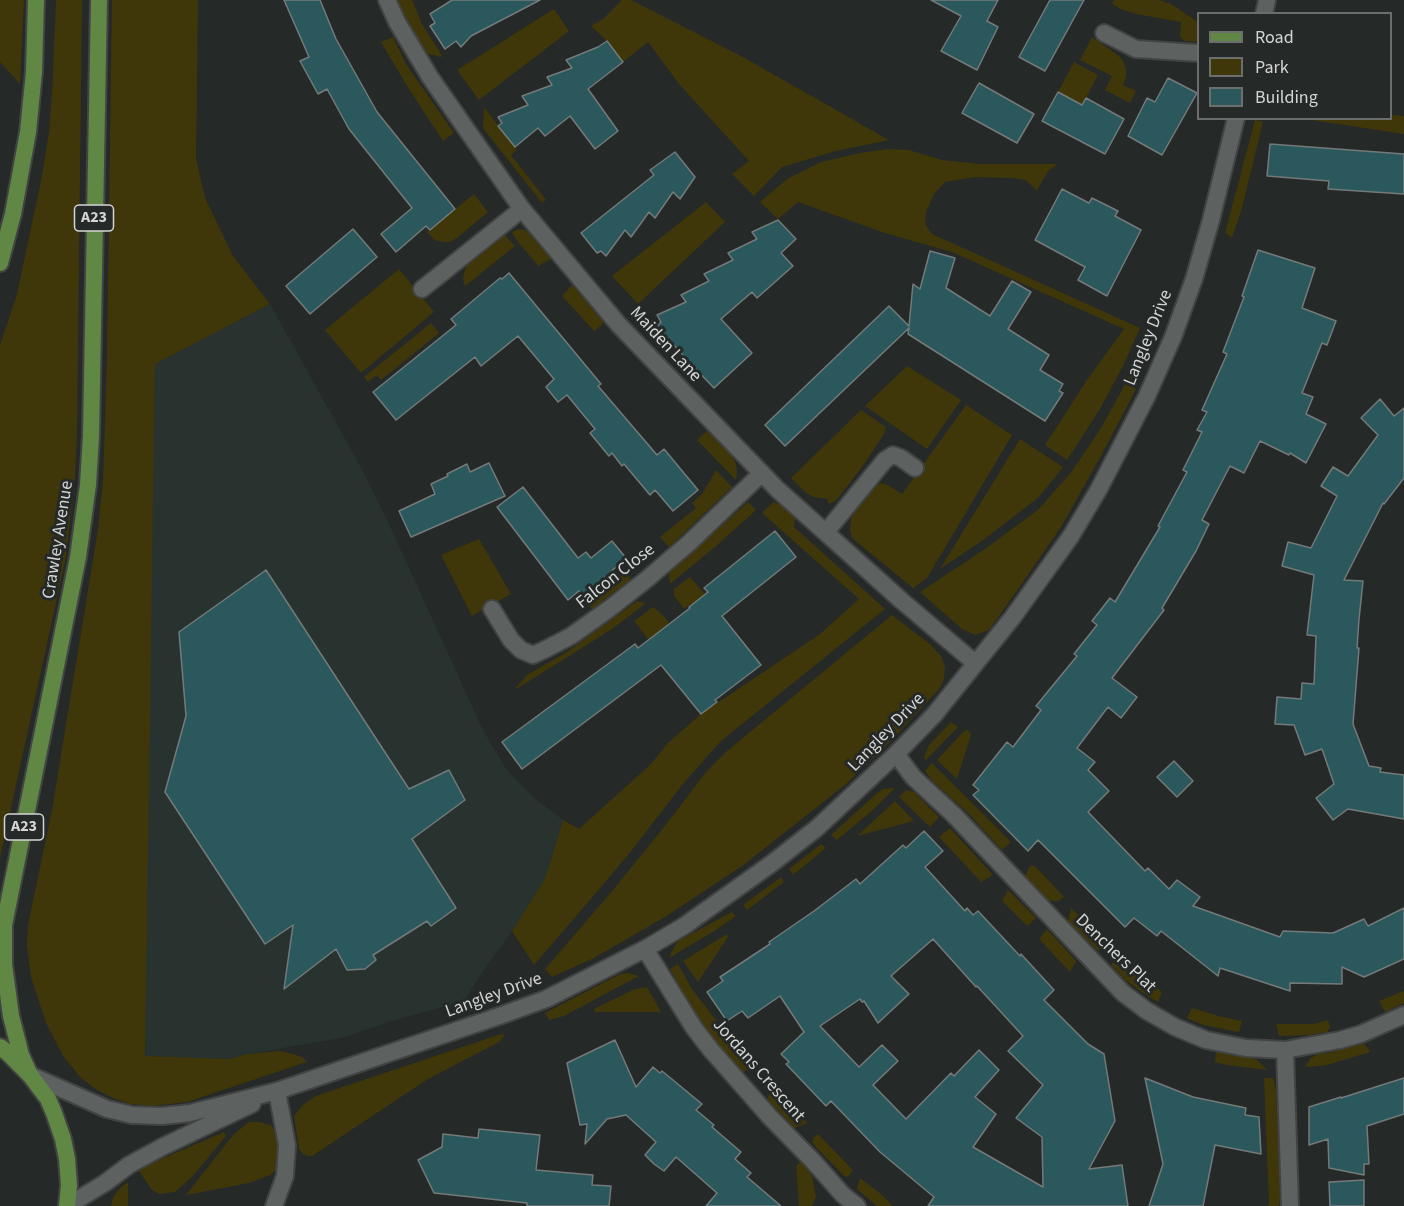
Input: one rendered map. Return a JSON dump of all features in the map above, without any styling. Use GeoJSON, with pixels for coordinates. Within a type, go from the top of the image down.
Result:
{"type":"FeatureCollection","features":[{"type":"Feature","properties":{"kind":"main road"},"geometry":{"type":"LineString","coordinates":[[0,263],[13,214],[28,132],[34,72],[36,0]]}},
{"type":"Feature","properties":{"kind":"main road","name":"Crawley Avenue"},"geometry":{"type":"LineString","coordinates":[[30,1075],[21,1055],[11,1016],[4,964],[4,924],[78,557],[88,485],[91,436],[99,0]]}},
{"type":"Feature","properties":{"kind":"main road"},"geometry":{"type":"LineString","coordinates":[[0,1047],[30,1075],[48,1099],[63,1139],[67,1160],[69,1185],[67,1206]]}},
{"type":"Feature","properties":{"kind":"street","name":"Maiden Lane"},"geometry":{"type":"LineString","coordinates":[[387,0],[397,22],[430,77],[522,209],[619,325],[777,489],[975,663]]}},
{"type":"Feature","properties":{"kind":"street"},"geometry":{"type":"LineString","coordinates":[[1104,33],[1136,49],[1197,53]]}},
{"type":"Feature","properties":{"kind":"street","name":"Langley Drive"},"geometry":{"type":"LineString","coordinates":[[30,1075],[107,1109],[132,1115],[162,1116],[190,1113],[277,1091],[546,999],[645,949],[684,926],[817,828],[934,715],[1013,617],[1071,536],[1099,489],[1147,396],[1173,337],[1194,279],[1211,220],[1236,120]]}},
{"type":"Feature","properties":{"kind":"street"},"geometry":{"type":"LineString","coordinates":[[422,289],[522,209]]}},
{"type":"Feature","properties":{"kind":"street"},"geometry":{"type":"LineString","coordinates":[[826,532],[885,460],[893,455],[915,468]]}},
{"type":"Feature","properties":{"kind":"street","name":"Falcon Close"},"geometry":{"type":"LineString","coordinates":[[492,609],[511,640],[521,650],[533,655],[546,649],[571,636],[647,579],[689,543],[762,473]]}},
{"type":"Feature","properties":{"kind":"street","name":"Denchers Plat"},"geometry":{"type":"LineString","coordinates":[[896,754],[913,777],[954,815],[1123,993],[1147,1011],[1175,1027],[1206,1040],[1246,1048],[1286,1050],[1361,1034],[1404,1015]]}},
{"type":"Feature","properties":{"kind":"street","name":"Jordans Crescent"},"geometry":{"type":"LineString","coordinates":[[645,949],[694,1028],[711,1050],[769,1116],[813,1161],[837,1200],[857,1206]]}},
{"type":"Feature","properties":{"kind":"street"},"geometry":{"type":"LineString","coordinates":[[1286,1050],[1290,1206]]}},
{"type":"Feature","properties":{"kind":"street","name":"Langley Drive"},"geometry":{"type":"LineString","coordinates":[[67,1206],[129,1165],[277,1091]]}},
{"type":"Feature","properties":{"kind":"street"},"geometry":{"type":"LineString","coordinates":[[274,1206],[285,1176],[287,1145],[277,1091]]}},
{"type":"Feature","properties":{"kind":"shaded area"},"geometry":{"type":"Polygon","coordinates":[[[270,304],[364,473],[483,730],[506,769],[533,797],[563,820],[545,879],[464,1001],[388,1022],[342,1038],[229,1059],[145,1056],[147,783],[155,364],[270,304]]]}},
{"type":"Feature","properties":{"kind":"green space"},"geometry":{"type":"Polygon","coordinates":[[[0,0],[24,0],[20,84],[0,62],[0,0]]]}},
{"type":"Feature","properties":{"kind":"green space"},"geometry":{"type":"Polygon","coordinates":[[[56,0],[82,0],[75,476],[66,557],[0,858],[0,345],[17,294],[49,132],[56,0]]]}},
{"type":"Feature","properties":{"kind":"green space"},"geometry":{"type":"Polygon","coordinates":[[[112,0],[198,0],[196,158],[205,198],[233,256],[270,304],[155,364],[145,1056],[229,1059],[247,1054],[281,1051],[302,1057],[307,1062],[187,1102],[153,1106],[130,1104],[97,1090],[81,1078],[63,1056],[46,1023],[31,977],[27,945],[28,925],[52,810],[98,529],[103,481],[112,0]]]}},
{"type":"Feature","properties":{"kind":"green space"},"geometry":{"type":"Polygon","coordinates":[[[397,0],[412,0],[422,24],[443,57],[428,54],[397,0]]]}},
{"type":"Feature","properties":{"kind":"green space"},"geometry":{"type":"Polygon","coordinates":[[[622,0],[631,0],[741,56],[889,140],[836,151],[782,167],[754,196],[732,174],[749,161],[679,84],[648,42],[623,62],[607,41],[591,26],[603,19],[622,0]]]}},
{"type":"Feature","properties":{"kind":"green space"},"geometry":{"type":"Polygon","coordinates":[[[1114,0],[1159,0],[1171,4],[1197,21],[1197,42],[1182,39],[1180,36],[1181,22],[1136,14],[1112,4],[1114,0]]]}},
{"type":"Feature","properties":{"kind":"green space"},"geometry":{"type":"Polygon","coordinates":[[[554,9],[569,31],[479,100],[457,70],[554,9]]]}},
{"type":"Feature","properties":{"kind":"green space"},"geometry":{"type":"Polygon","coordinates":[[[393,37],[406,64],[454,133],[443,141],[381,42],[393,37]]]}},
{"type":"Feature","properties":{"kind":"green space"},"geometry":{"type":"Polygon","coordinates":[[[1092,37],[1122,59],[1126,69],[1123,85],[1136,91],[1130,103],[1105,90],[1112,76],[1080,60],[1092,37]]]}},
{"type":"Feature","properties":{"kind":"green space"},"geometry":{"type":"Polygon","coordinates":[[[1074,62],[1098,75],[1082,105],[1058,92],[1074,62]]]}},
{"type":"Feature","properties":{"kind":"green space"},"geometry":{"type":"Polygon","coordinates":[[[484,107],[517,150],[511,155],[546,200],[542,203],[483,128],[484,107]]]}},
{"type":"Feature","properties":{"kind":"green space"},"geometry":{"type":"Polygon","coordinates":[[[1392,115],[1404,116],[1404,134],[1312,120],[1392,120],[1392,115]]]}},
{"type":"Feature","properties":{"kind":"green space"},"geometry":{"type":"Polygon","coordinates":[[[1255,120],[1263,122],[1242,208],[1232,238],[1225,233],[1255,120]]]}},
{"type":"Feature","properties":{"kind":"green space"},"geometry":{"type":"Polygon","coordinates":[[[888,149],[909,150],[942,160],[979,164],[1058,164],[1048,171],[1037,191],[1026,180],[1011,178],[975,177],[945,182],[934,194],[926,212],[925,224],[932,234],[1140,328],[1100,409],[1067,460],[1045,445],[1087,380],[1124,329],[952,252],[885,233],[798,202],[778,219],[760,202],[787,179],[821,162],[888,149]]]}},
{"type":"Feature","properties":{"kind":"green space"},"geometry":{"type":"Polygon","coordinates":[[[474,194],[488,212],[457,238],[450,242],[443,242],[435,240],[427,232],[474,194]]]}},
{"type":"Feature","properties":{"kind":"green space"},"geometry":{"type":"Polygon","coordinates":[[[706,202],[725,222],[638,304],[612,276],[706,202]]]}},
{"type":"Feature","properties":{"kind":"green space"},"geometry":{"type":"Polygon","coordinates":[[[518,229],[526,230],[551,259],[538,266],[515,238],[512,232],[518,229]]]}},
{"type":"Feature","properties":{"kind":"green space"},"geometry":{"type":"Polygon","coordinates":[[[505,235],[515,246],[465,286],[463,280],[467,265],[505,235]]]}},
{"type":"Feature","properties":{"kind":"green space"},"geometry":{"type":"Polygon","coordinates":[[[399,269],[434,312],[361,373],[325,330],[399,269]]]}},
{"type":"Feature","properties":{"kind":"green space"},"geometry":{"type":"Polygon","coordinates":[[[572,285],[603,321],[602,325],[594,331],[562,296],[572,285]]]}},
{"type":"Feature","properties":{"kind":"green space"},"geometry":{"type":"Polygon","coordinates":[[[431,323],[439,333],[381,380],[377,375],[368,382],[364,377],[431,323]]]}},
{"type":"Feature","properties":{"kind":"green space"},"geometry":{"type":"Polygon","coordinates":[[[1147,338],[1155,342],[1133,395],[1061,527],[989,630],[975,635],[962,629],[920,592],[985,549],[1039,509],[1072,471],[1101,428],[1147,338]]]}},
{"type":"Feature","properties":{"kind":"green space"},"geometry":{"type":"Polygon","coordinates":[[[907,366],[961,400],[927,449],[865,406],[907,366]]]}},
{"type":"Feature","properties":{"kind":"green space"},"geometry":{"type":"Polygon","coordinates":[[[966,405],[1012,435],[927,578],[913,588],[852,538],[851,519],[874,487],[881,483],[902,494],[966,405]]]}},
{"type":"Feature","properties":{"kind":"green space"},"geometry":{"type":"Polygon","coordinates":[[[861,410],[886,427],[884,434],[839,497],[828,504],[828,499],[806,493],[791,478],[861,410]]]}},
{"type":"Feature","properties":{"kind":"green space"},"geometry":{"type":"Polygon","coordinates":[[[707,431],[732,456],[736,464],[736,480],[697,440],[707,431]]]}},
{"type":"Feature","properties":{"kind":"green space"},"geometry":{"type":"Polygon","coordinates":[[[1020,439],[1063,467],[1039,497],[986,538],[940,569],[1020,439]]]}},
{"type":"Feature","properties":{"kind":"green space"},"geometry":{"type":"Polygon","coordinates":[[[716,470],[732,487],[669,547],[660,537],[696,508],[692,503],[703,493],[716,470]]]}},
{"type":"Feature","properties":{"kind":"green space"},"geometry":{"type":"Polygon","coordinates":[[[748,502],[756,510],[670,584],[669,573],[748,502]]]}},
{"type":"Feature","properties":{"kind":"green space"},"geometry":{"type":"Polygon","coordinates":[[[773,502],[795,517],[794,527],[885,609],[721,741],[534,965],[512,931],[545,879],[563,820],[579,829],[651,764],[668,743],[701,714],[820,634],[859,599],[762,513],[773,502]]]}},
{"type":"Feature","properties":{"kind":"green space"},"geometry":{"type":"Polygon","coordinates":[[[479,539],[511,594],[472,616],[441,555],[479,539]]]}},
{"type":"Feature","properties":{"kind":"green space"},"geometry":{"type":"Polygon","coordinates":[[[622,570],[630,576],[629,581],[592,609],[584,598],[622,570]]]}},
{"type":"Feature","properties":{"kind":"green space"},"geometry":{"type":"Polygon","coordinates":[[[690,577],[705,594],[684,609],[674,595],[674,589],[690,577]]]}},
{"type":"Feature","properties":{"kind":"green space"},"geometry":{"type":"Polygon","coordinates":[[[637,601],[646,603],[612,629],[515,689],[527,675],[567,652],[637,601]]]}},
{"type":"Feature","properties":{"kind":"green space"},"geometry":{"type":"Polygon","coordinates":[[[653,607],[669,623],[649,640],[634,621],[653,607]]]}},
{"type":"Feature","properties":{"kind":"green space"},"geometry":{"type":"Polygon","coordinates":[[[892,615],[931,645],[941,656],[945,667],[944,679],[940,688],[892,740],[845,785],[742,866],[665,917],[594,958],[552,977],[545,969],[613,890],[706,772],[727,751],[892,615]]]}},
{"type":"Feature","properties":{"kind":"green space"},"geometry":{"type":"Polygon","coordinates":[[[951,722],[958,727],[926,760],[924,757],[929,745],[951,722]]]}},
{"type":"Feature","properties":{"kind":"green space"},"geometry":{"type":"Polygon","coordinates":[[[967,730],[971,735],[957,779],[937,760],[967,730]]]}},
{"type":"Feature","properties":{"kind":"green space"},"geometry":{"type":"Polygon","coordinates":[[[932,763],[1011,842],[1002,850],[966,811],[933,782],[925,771],[932,763]]]}},
{"type":"Feature","properties":{"kind":"green space"},"geometry":{"type":"Polygon","coordinates":[[[895,788],[837,840],[831,835],[876,794],[883,789],[895,788]]]}},
{"type":"Feature","properties":{"kind":"green space"},"geometry":{"type":"Polygon","coordinates":[[[906,790],[914,792],[939,817],[930,827],[899,797],[906,790]]]}},
{"type":"Feature","properties":{"kind":"green space"},"geometry":{"type":"Polygon","coordinates":[[[895,801],[914,821],[857,836],[895,801]]]}},
{"type":"Feature","properties":{"kind":"green space"},"geometry":{"type":"Polygon","coordinates":[[[950,828],[993,875],[981,882],[939,837],[950,828]]]}},
{"type":"Feature","properties":{"kind":"green space"},"geometry":{"type":"Polygon","coordinates":[[[821,844],[826,848],[793,875],[789,869],[821,844]]]}},
{"type":"Feature","properties":{"kind":"green space"},"geometry":{"type":"Polygon","coordinates":[[[1030,866],[1035,866],[1064,897],[1058,901],[1046,899],[1025,876],[1030,866]]]}},
{"type":"Feature","properties":{"kind":"green space"},"geometry":{"type":"Polygon","coordinates":[[[781,877],[784,882],[747,910],[743,905],[781,877]]]}},
{"type":"Feature","properties":{"kind":"green space"},"geometry":{"type":"Polygon","coordinates":[[[1008,890],[1036,918],[1027,926],[1002,901],[1008,890]]]}},
{"type":"Feature","properties":{"kind":"green space"},"geometry":{"type":"Polygon","coordinates":[[[1071,908],[1108,944],[1098,951],[1068,921],[1071,908]]]}},
{"type":"Feature","properties":{"kind":"green space"},"geometry":{"type":"Polygon","coordinates":[[[732,912],[736,916],[669,958],[678,941],[732,912]]]}},
{"type":"Feature","properties":{"kind":"green space"},"geometry":{"type":"Polygon","coordinates":[[[1047,929],[1076,961],[1070,972],[1039,939],[1047,929]]]}},
{"type":"Feature","properties":{"kind":"green space"},"geometry":{"type":"Polygon","coordinates":[[[727,934],[728,937],[698,982],[683,961],[727,934]]]}},
{"type":"Feature","properties":{"kind":"green space"},"geometry":{"type":"Polygon","coordinates":[[[1120,956],[1134,971],[1162,992],[1158,1002],[1122,977],[1111,965],[1120,956]]]}},
{"type":"Feature","properties":{"kind":"green space"},"geometry":{"type":"Polygon","coordinates":[[[678,964],[692,989],[752,1067],[743,1072],[718,1045],[699,1019],[670,969],[678,964]]]}},
{"type":"Feature","properties":{"kind":"green space"},"geometry":{"type":"Polygon","coordinates":[[[628,973],[639,976],[564,1016],[549,1020],[545,1013],[620,974],[628,973]]]}},
{"type":"Feature","properties":{"kind":"green space"},"geometry":{"type":"Polygon","coordinates":[[[647,987],[661,1012],[595,1012],[594,1009],[635,989],[647,987]]]}},
{"type":"Feature","properties":{"kind":"green space"},"geometry":{"type":"Polygon","coordinates":[[[1404,991],[1404,1003],[1385,1012],[1379,1001],[1404,991]]]}},
{"type":"Feature","properties":{"kind":"green space"},"geometry":{"type":"Polygon","coordinates":[[[1192,1008],[1242,1021],[1239,1032],[1203,1025],[1187,1018],[1192,1008]]]}},
{"type":"Feature","properties":{"kind":"green space"},"geometry":{"type":"Polygon","coordinates":[[[1328,1020],[1330,1027],[1327,1032],[1308,1035],[1279,1036],[1276,1024],[1313,1024],[1328,1020]]]}},
{"type":"Feature","properties":{"kind":"green space"},"geometry":{"type":"Polygon","coordinates":[[[501,1034],[505,1035],[499,1042],[428,1079],[312,1156],[303,1154],[299,1149],[294,1116],[303,1105],[316,1096],[501,1034]]]}},
{"type":"Feature","properties":{"kind":"green space"},"geometry":{"type":"Polygon","coordinates":[[[1363,1043],[1370,1052],[1327,1065],[1305,1066],[1311,1058],[1318,1054],[1363,1043]]]}},
{"type":"Feature","properties":{"kind":"green space"},"geometry":{"type":"Polygon","coordinates":[[[1216,1051],[1256,1059],[1267,1070],[1215,1062],[1216,1051]]]}},
{"type":"Feature","properties":{"kind":"green space"},"geometry":{"type":"Polygon","coordinates":[[[1264,1078],[1273,1078],[1276,1090],[1279,1206],[1268,1206],[1264,1078]]]}},
{"type":"Feature","properties":{"kind":"green space"},"geometry":{"type":"Polygon","coordinates":[[[776,1091],[807,1123],[795,1128],[767,1099],[769,1094],[776,1091]]]}},
{"type":"Feature","properties":{"kind":"green space"},"geometry":{"type":"Polygon","coordinates":[[[249,1122],[271,1125],[277,1133],[281,1157],[277,1169],[270,1175],[249,1183],[186,1195],[233,1135],[249,1122]]]}},
{"type":"Feature","properties":{"kind":"green space"},"geometry":{"type":"Polygon","coordinates":[[[224,1132],[226,1136],[193,1176],[175,1192],[159,1194],[152,1190],[138,1170],[152,1163],[224,1132]]]}},
{"type":"Feature","properties":{"kind":"green space"},"geometry":{"type":"Polygon","coordinates":[[[818,1134],[853,1170],[848,1177],[844,1176],[813,1144],[813,1138],[818,1134]]]}},
{"type":"Feature","properties":{"kind":"green space"},"geometry":{"type":"Polygon","coordinates":[[[801,1161],[812,1176],[816,1197],[812,1206],[799,1206],[796,1166],[801,1161]]]}},
{"type":"Feature","properties":{"kind":"green space"},"geometry":{"type":"Polygon","coordinates":[[[860,1178],[893,1206],[877,1206],[857,1189],[860,1178]]]}},
{"type":"Feature","properties":{"kind":"green space"},"geometry":{"type":"Polygon","coordinates":[[[128,1182],[128,1206],[111,1206],[113,1197],[128,1182]]]}},
{"type":"Feature","properties":{"kind":"building"},"geometry":{"type":"Polygon","coordinates":[[[284,0],[320,0],[336,39],[377,112],[455,209],[430,230],[426,226],[396,252],[381,234],[412,208],[349,129],[327,89],[318,94],[300,61],[309,57],[284,0]]]}},
{"type":"Feature","properties":{"kind":"building"},"geometry":{"type":"Polygon","coordinates":[[[452,0],[540,0],[471,36],[461,47],[456,41],[445,49],[430,26],[435,23],[430,14],[452,0]]]}},
{"type":"Feature","properties":{"kind":"building"},"geometry":{"type":"Polygon","coordinates":[[[931,0],[998,0],[987,21],[998,27],[977,70],[941,51],[961,16],[931,0]]]}},
{"type":"Feature","properties":{"kind":"building"},"geometry":{"type":"Polygon","coordinates":[[[1050,0],[1084,0],[1045,71],[1019,57],[1050,0]]]}},
{"type":"Feature","properties":{"kind":"building"},"geometry":{"type":"Polygon","coordinates":[[[607,41],[623,62],[588,89],[618,131],[595,149],[570,116],[545,136],[538,128],[515,147],[498,126],[502,123],[498,117],[528,105],[522,96],[552,85],[547,77],[572,68],[566,60],[607,41]]]}},
{"type":"Feature","properties":{"kind":"building"},"geometry":{"type":"Polygon","coordinates":[[[1168,78],[1197,93],[1162,155],[1128,136],[1147,98],[1155,102],[1168,78]]]}},
{"type":"Feature","properties":{"kind":"building"},"geometry":{"type":"Polygon","coordinates":[[[979,83],[1034,114],[1017,143],[962,113],[979,83]]]}},
{"type":"Feature","properties":{"kind":"building"},"geometry":{"type":"Polygon","coordinates":[[[1058,92],[1082,105],[1086,98],[1124,119],[1105,154],[1042,121],[1058,92]]]}},
{"type":"Feature","properties":{"kind":"building"},"geometry":{"type":"Polygon","coordinates":[[[1270,144],[1404,154],[1404,194],[1328,189],[1329,181],[1267,176],[1270,144]]]}},
{"type":"Feature","properties":{"kind":"building"},"geometry":{"type":"Polygon","coordinates":[[[675,152],[695,177],[680,199],[673,192],[655,218],[649,212],[631,237],[625,230],[606,256],[601,251],[597,253],[581,233],[654,175],[650,170],[675,152]]]}},
{"type":"Feature","properties":{"kind":"building"},"geometry":{"type":"Polygon","coordinates":[[[1062,189],[1089,203],[1092,198],[1118,211],[1115,216],[1141,230],[1107,296],[1078,280],[1085,267],[1035,240],[1062,189]]]}},
{"type":"Feature","properties":{"kind":"building"},"geometry":{"type":"Polygon","coordinates":[[[778,220],[796,239],[781,253],[793,266],[757,298],[752,292],[721,319],[752,353],[714,388],[657,326],[661,322],[657,315],[686,302],[681,295],[709,281],[704,274],[733,260],[728,253],[757,239],[752,232],[778,220]]]}},
{"type":"Feature","properties":{"kind":"building"},"geometry":{"type":"Polygon","coordinates":[[[353,229],[377,257],[310,314],[286,286],[353,229]]]}},
{"type":"Feature","properties":{"kind":"building"},"geometry":{"type":"Polygon","coordinates":[[[1258,250],[1315,268],[1302,308],[1336,321],[1327,345],[1322,343],[1302,393],[1313,397],[1306,414],[1326,424],[1306,463],[1290,453],[1289,455],[1260,441],[1244,473],[1230,466],[1202,520],[1209,524],[1196,551],[1162,608],[1164,610],[1112,678],[1137,697],[1121,718],[1108,707],[1077,748],[1095,762],[1088,770],[1109,791],[1088,812],[1145,871],[1148,868],[1169,889],[1177,880],[1200,897],[1193,906],[1280,937],[1283,931],[1333,933],[1364,919],[1368,926],[1404,908],[1404,959],[1364,977],[1342,967],[1342,984],[1290,983],[1290,991],[1220,968],[1218,976],[1161,931],[1157,936],[1134,918],[1125,927],[1038,840],[1028,851],[973,795],[979,790],[973,785],[1007,742],[1013,747],[1041,710],[1036,706],[1077,656],[1074,654],[1097,625],[1092,621],[1110,598],[1115,602],[1160,527],[1158,526],[1187,472],[1183,470],[1202,432],[1197,430],[1207,412],[1202,410],[1227,354],[1223,352],[1244,297],[1242,296],[1258,250]]]}},
{"type":"Feature","properties":{"kind":"building"},"geometry":{"type":"Polygon","coordinates":[[[930,251],[955,258],[946,288],[990,316],[1012,281],[1031,292],[1008,329],[1049,355],[1040,370],[1063,384],[1059,391],[1063,393],[1045,421],[908,334],[909,328],[785,446],[765,425],[889,306],[909,326],[913,284],[920,289],[930,251]]]}},
{"type":"Feature","properties":{"kind":"building"},"geometry":{"type":"Polygon","coordinates":[[[509,273],[601,384],[598,386],[657,455],[664,449],[698,490],[673,511],[655,490],[650,495],[612,453],[609,456],[590,433],[595,429],[567,395],[558,402],[546,387],[554,379],[518,336],[481,366],[475,357],[396,420],[373,392],[456,325],[451,319],[509,273]]]}},
{"type":"Feature","properties":{"kind":"building"},"geometry":{"type":"Polygon","coordinates":[[[1380,399],[1394,416],[1404,408],[1404,478],[1383,503],[1344,580],[1363,581],[1353,724],[1369,766],[1381,768],[1380,772],[1404,775],[1404,819],[1348,809],[1333,820],[1316,798],[1334,784],[1322,749],[1305,755],[1294,725],[1275,724],[1277,697],[1301,699],[1302,683],[1314,684],[1316,636],[1307,635],[1314,575],[1282,566],[1288,542],[1311,548],[1337,496],[1321,486],[1333,467],[1348,476],[1378,435],[1361,418],[1380,399]]]}},
{"type":"Feature","properties":{"kind":"building"},"geometry":{"type":"Polygon","coordinates":[[[489,463],[505,496],[411,537],[399,511],[435,494],[431,484],[448,476],[447,474],[467,464],[470,472],[489,463]]]}},
{"type":"Feature","properties":{"kind":"building"},"geometry":{"type":"Polygon","coordinates":[[[523,487],[578,558],[586,552],[591,558],[612,541],[626,558],[605,577],[607,580],[584,598],[579,591],[568,600],[497,507],[523,487]]]}},
{"type":"Feature","properties":{"kind":"building"},"geometry":{"type":"Polygon","coordinates":[[[775,531],[796,557],[722,616],[761,665],[715,700],[717,702],[701,714],[661,665],[522,769],[502,742],[635,644],[638,648],[690,608],[708,592],[704,588],[775,531]]]}},
{"type":"Feature","properties":{"kind":"building"},"geometry":{"type":"Polygon","coordinates":[[[266,570],[409,789],[449,770],[465,800],[412,839],[456,908],[431,926],[427,921],[373,955],[376,960],[365,969],[347,970],[336,949],[284,989],[293,925],[265,944],[165,792],[186,716],[179,632],[266,570]]]}},
{"type":"Feature","properties":{"kind":"building"},"geometry":{"type":"Polygon","coordinates":[[[1174,761],[1193,781],[1177,797],[1157,777],[1174,761]]]}},
{"type":"Feature","properties":{"kind":"building"},"geometry":{"type":"Polygon","coordinates":[[[924,831],[943,851],[925,867],[965,911],[967,908],[973,915],[978,911],[1020,956],[1021,954],[1054,990],[1044,1000],[1088,1044],[1104,1054],[1115,1121],[1089,1169],[1122,1165],[1128,1206],[928,1206],[934,1197],[880,1152],[831,1101],[826,1106],[786,1064],[789,1062],[781,1054],[804,1032],[780,996],[748,1018],[742,1011],[727,1021],[707,992],[723,981],[720,977],[770,944],[769,942],[856,879],[860,884],[903,845],[906,848],[924,831]],[[933,939],[891,976],[909,994],[878,1023],[864,1001],[860,999],[820,1026],[859,1067],[882,1045],[898,1061],[873,1085],[906,1119],[951,1073],[954,1076],[979,1050],[999,1070],[975,1097],[996,1114],[973,1147],[1043,1187],[1042,1137],[1016,1118],[1043,1085],[1008,1051],[1023,1036],[933,939]]]}},
{"type":"Feature","properties":{"kind":"building"},"geometry":{"type":"Polygon","coordinates":[[[615,1040],[636,1087],[653,1067],[660,1073],[662,1071],[702,1104],[696,1110],[741,1152],[735,1159],[751,1173],[747,1177],[781,1206],[706,1206],[717,1193],[676,1157],[664,1171],[654,1164],[645,1155],[656,1142],[626,1115],[607,1119],[585,1144],[587,1124],[580,1125],[567,1063],[615,1040]]]}},
{"type":"Feature","properties":{"kind":"building"},"geometry":{"type":"Polygon","coordinates":[[[1145,1078],[1193,1097],[1246,1108],[1245,1115],[1259,1117],[1261,1154],[1215,1145],[1203,1206],[1149,1206],[1163,1164],[1145,1078]]]}},
{"type":"Feature","properties":{"kind":"building"},"geometry":{"type":"Polygon","coordinates":[[[1404,1078],[1404,1114],[1367,1126],[1369,1164],[1364,1164],[1364,1175],[1329,1168],[1328,1139],[1309,1145],[1309,1107],[1404,1078]]]}},
{"type":"Feature","properties":{"kind":"building"},"geometry":{"type":"Polygon","coordinates":[[[479,1129],[540,1135],[536,1170],[593,1175],[592,1185],[611,1186],[609,1206],[527,1206],[527,1203],[434,1193],[418,1160],[442,1147],[443,1134],[478,1138],[479,1129]]]}},
{"type":"Feature","properties":{"kind":"building"},"geometry":{"type":"Polygon","coordinates":[[[1364,1180],[1364,1206],[1330,1206],[1329,1182],[1364,1180]]]}}]}
